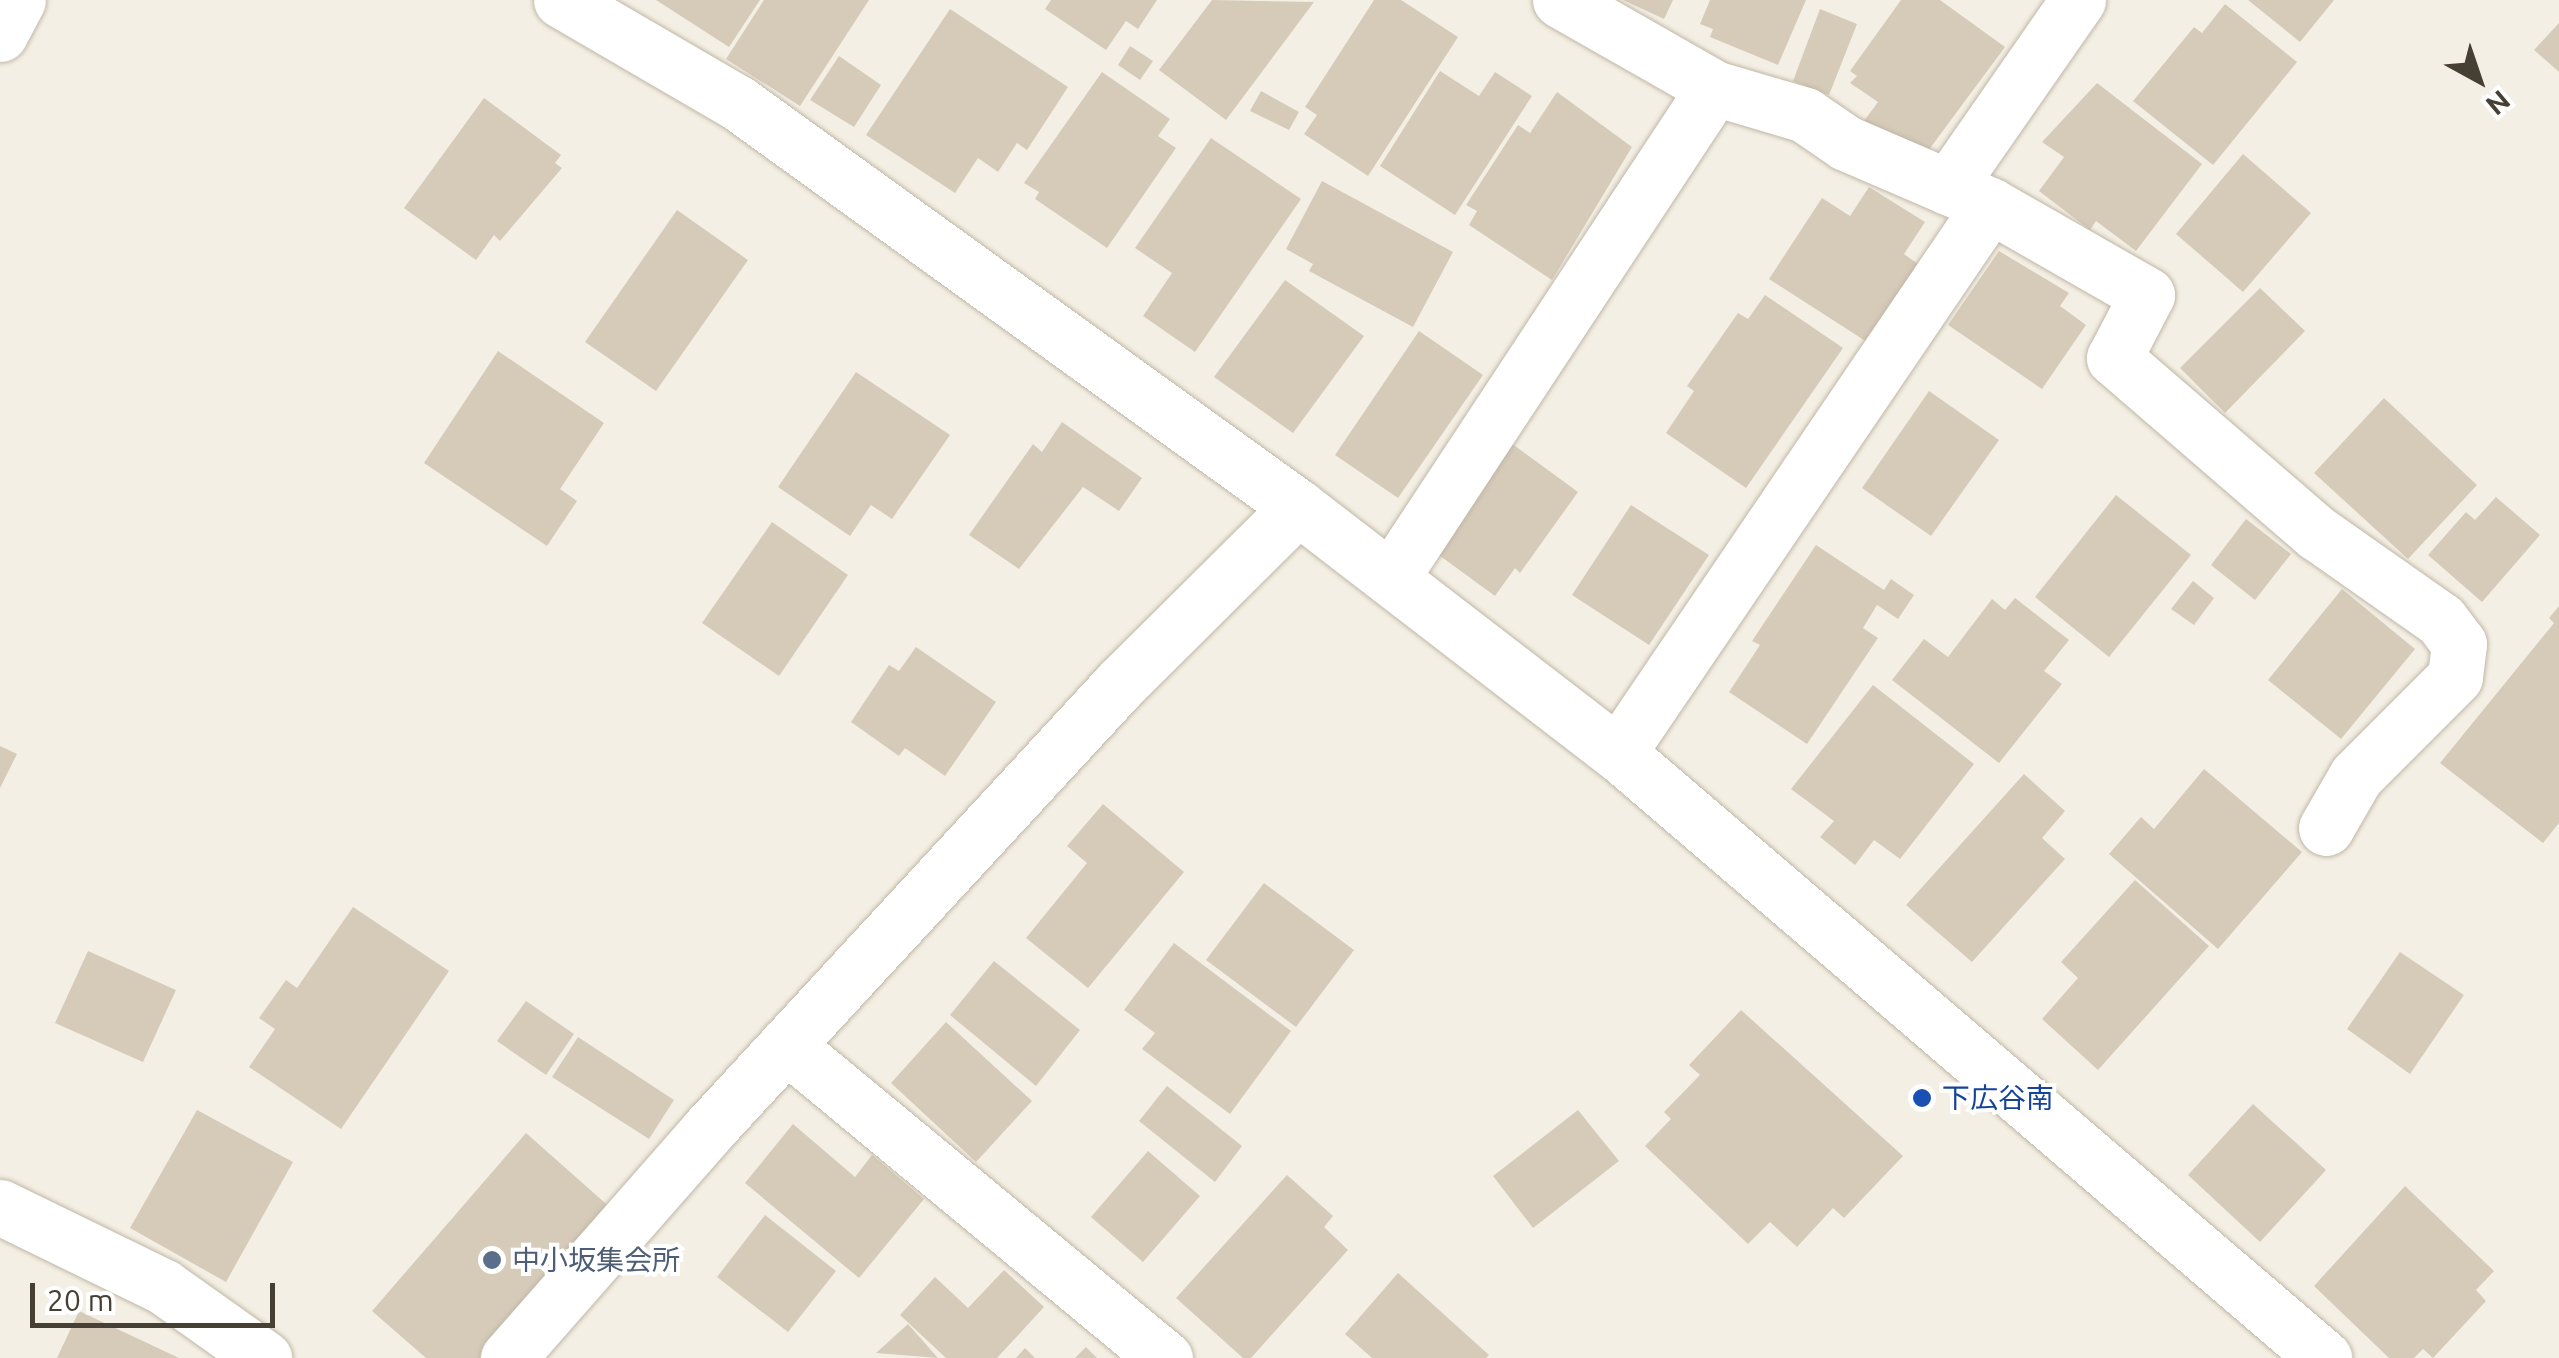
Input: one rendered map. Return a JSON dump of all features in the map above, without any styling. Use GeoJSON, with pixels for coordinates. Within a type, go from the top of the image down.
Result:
{"type":"FeatureCollection","features":[{"type":"Feature","properties":{"kind":"street"},"geometry":{"type":"LineString","coordinates":[[0,34],[18,0]]}},
{"type":"Feature","properties":{"kind":"street"},"geometry":{"type":"LineString","coordinates":[[1560,0],[1714,88],[1805,115],[1846,143],[1969,196],[2146,296],[2114,358],[2317,532],[2441,620],[2459,644],[2455,677],[2356,776],[2326,828]]}},
{"type":"Feature","properties":{"kind":"street"},"geometry":{"type":"LineString","coordinates":[[1618,753],[1969,196],[2078,0]]}},
{"type":"Feature","properties":{"kind":"street"},"geometry":{"type":"LineString","coordinates":[[586,6],[738,103],[1298,507],[1618,753],[2324,1358]]}},
{"type":"Feature","properties":{"kind":"street"},"geometry":{"type":"LineString","coordinates":[[1391,578],[1714,88]]}},
{"type":"Feature","properties":{"kind":"street"},"geometry":{"type":"LineString","coordinates":[[508,1358],[786,1045],[1120,684],[1298,507]]}},
{"type":"Feature","properties":{"kind":"street"},"geometry":{"type":"LineString","coordinates":[[786,1045],[1165,1358]]}},
{"type":"Feature","properties":{"kind":"street"},"geometry":{"type":"LineString","coordinates":[[0,1207],[164,1286],[264,1358]]}},
{"type":"Feature","properties":{"kind":"building"},"geometry":{"type":"Polygon","coordinates":[[[656,0],[760,0],[729,47],[656,0]]]}},
{"type":"Feature","properties":{"kind":"building"},"geometry":{"type":"Polygon","coordinates":[[[764,0],[869,0],[800,106],[726,59],[764,0]]]}},
{"type":"Feature","properties":{"kind":"building"},"geometry":{"type":"Polygon","coordinates":[[[1051,0],[1157,0],[1138,29],[1126,21],[1106,50],[1045,9],[1051,0]]]}},
{"type":"Feature","properties":{"kind":"building"},"geometry":{"type":"Polygon","coordinates":[[[1212,0],[1314,2],[1226,120],[1159,70],[1212,0]]]}},
{"type":"Feature","properties":{"kind":"building"},"geometry":{"type":"Polygon","coordinates":[[[1374,0],[1401,0],[1458,37],[1368,176],[1304,134],[1317,115],[1305,107],[1374,0]]]}},
{"type":"Feature","properties":{"kind":"building"},"geometry":{"type":"Polygon","coordinates":[[[1623,0],[1673,0],[1664,19],[1623,0]]]}},
{"type":"Feature","properties":{"kind":"building"},"geometry":{"type":"Polygon","coordinates":[[[1710,0],[1806,0],[1778,65],[1710,37],[1713,29],[1700,24],[1710,0]]]}},
{"type":"Feature","properties":{"kind":"building"},"geometry":{"type":"Polygon","coordinates":[[[1901,0],[1940,0],[2005,47],[1925,155],[1910,155],[1864,121],[1878,102],[1850,83],[1857,76],[1850,71],[1901,0]]]}},
{"type":"Feature","properties":{"kind":"building"},"geometry":{"type":"Polygon","coordinates":[[[2248,0],[2334,0],[2300,42],[2248,0]]]}},
{"type":"Feature","properties":{"kind":"building"},"geometry":{"type":"Polygon","coordinates":[[[2225,4],[2297,62],[2213,165],[2133,101],[2194,27],[2202,33],[2225,4]]]}},
{"type":"Feature","properties":{"kind":"building"},"geometry":{"type":"Polygon","coordinates":[[[950,9],[1068,87],[1027,150],[1017,143],[998,172],[978,158],[955,193],[866,135],[950,9]]]}},
{"type":"Feature","properties":{"kind":"building"},"geometry":{"type":"Polygon","coordinates":[[[1820,9],[1857,24],[1829,95],[1793,81],[1820,9]]]}},
{"type":"Feature","properties":{"kind":"building"},"geometry":{"type":"Polygon","coordinates":[[[2559,23],[2559,72],[2534,50],[2559,23]]]}},
{"type":"Feature","properties":{"kind":"building"},"geometry":{"type":"Polygon","coordinates":[[[1130,46],[1153,61],[1140,80],[1118,65],[1130,46]]]}},
{"type":"Feature","properties":{"kind":"building"},"geometry":{"type":"Polygon","coordinates":[[[839,56],[881,85],[854,127],[810,100],[839,56]]]}},
{"type":"Feature","properties":{"kind":"building"},"geometry":{"type":"Polygon","coordinates":[[[1440,71],[1479,96],[1495,72],[1532,96],[1455,215],[1380,166],[1440,71]]]}},
{"type":"Feature","properties":{"kind":"building"},"geometry":{"type":"Polygon","coordinates":[[[1102,72],[1170,119],[1158,136],[1176,148],[1107,248],[1035,199],[1039,192],[1024,183],[1102,72]]]}},
{"type":"Feature","properties":{"kind":"building"},"geometry":{"type":"Polygon","coordinates":[[[2097,83],[2202,164],[2136,251],[2096,221],[2090,230],[2039,191],[2064,157],[2042,142],[2097,83]]]}},
{"type":"Feature","properties":{"kind":"building"},"geometry":{"type":"Polygon","coordinates":[[[1261,91],[1299,112],[1289,130],[1250,111],[1261,91]]]}},
{"type":"Feature","properties":{"kind":"building"},"geometry":{"type":"Polygon","coordinates":[[[1557,92],[1632,147],[1552,280],[1469,225],[1477,211],[1466,205],[1518,125],[1530,133],[1557,92]]]}},
{"type":"Feature","properties":{"kind":"building"},"geometry":{"type":"Polygon","coordinates":[[[484,98],[561,155],[555,163],[562,168],[500,241],[494,235],[476,260],[404,208],[484,98]]]}},
{"type":"Feature","properties":{"kind":"building"},"geometry":{"type":"Polygon","coordinates":[[[1211,138],[1301,199],[1195,352],[1143,316],[1172,273],[1135,248],[1211,138]]]}},
{"type":"Feature","properties":{"kind":"building"},"geometry":{"type":"Polygon","coordinates":[[[2243,154],[2311,213],[2243,292],[2176,234],[2243,154]]]}},
{"type":"Feature","properties":{"kind":"building"},"geometry":{"type":"Polygon","coordinates":[[[1322,181],[1453,252],[1413,327],[1309,271],[1313,264],[1286,249],[1322,181]]]}},
{"type":"Feature","properties":{"kind":"building"},"geometry":{"type":"Polygon","coordinates":[[[1869,187],[1925,222],[1904,254],[1918,264],[1867,342],[1769,279],[1822,198],[1850,216],[1869,187]]]}},
{"type":"Feature","properties":{"kind":"building"},"geometry":{"type":"Polygon","coordinates":[[[677,210],[748,260],[656,391],[585,342],[677,210]]]}},
{"type":"Feature","properties":{"kind":"building"},"geometry":{"type":"Polygon","coordinates":[[[1999,251],[2069,293],[2060,306],[2086,325],[2042,389],[1948,325],[1999,251]]]}},
{"type":"Feature","properties":{"kind":"building"},"geometry":{"type":"Polygon","coordinates":[[[1285,280],[1364,336],[1293,433],[1214,377],[1285,280]]]}},
{"type":"Feature","properties":{"kind":"building"},"geometry":{"type":"Polygon","coordinates":[[[2260,288],[2305,331],[2225,413],[2180,368],[2260,288]]]}},
{"type":"Feature","properties":{"kind":"building"},"geometry":{"type":"Polygon","coordinates":[[[1765,295],[1843,348],[1746,488],[1666,433],[1694,391],[1687,386],[1738,313],[1748,319],[1765,295]]]}},
{"type":"Feature","properties":{"kind":"building"},"geometry":{"type":"Polygon","coordinates":[[[1419,331],[1483,375],[1398,498],[1335,455],[1419,331]]]}},
{"type":"Feature","properties":{"kind":"building"},"geometry":{"type":"Polygon","coordinates":[[[498,351],[604,423],[560,489],[577,501],[547,546],[424,463],[498,351]]]}},
{"type":"Feature","properties":{"kind":"building"},"geometry":{"type":"Polygon","coordinates":[[[856,372],[950,435],[892,519],[871,505],[850,536],[778,487],[856,372]]]}},
{"type":"Feature","properties":{"kind":"building"},"geometry":{"type":"Polygon","coordinates":[[[1929,391],[1999,440],[1931,536],[1862,488],[1929,391]]]}},
{"type":"Feature","properties":{"kind":"building"},"geometry":{"type":"Polygon","coordinates":[[[2384,398],[2477,485],[2408,559],[2314,473],[2384,398]]]}},
{"type":"Feature","properties":{"kind":"building"},"geometry":{"type":"Polygon","coordinates":[[[1062,422],[1142,478],[1119,511],[1083,487],[1019,569],[969,535],[1033,444],[1042,452],[1062,422]]]}},
{"type":"Feature","properties":{"kind":"building"},"geometry":{"type":"Polygon","coordinates":[[[1511,443],[1578,492],[1520,573],[1515,568],[1495,596],[1432,550],[1511,443]]]}},
{"type":"Feature","properties":{"kind":"building"},"geometry":{"type":"Polygon","coordinates":[[[2116,495],[2191,555],[2109,657],[2035,597],[2116,495]]]}},
{"type":"Feature","properties":{"kind":"building"},"geometry":{"type":"Polygon","coordinates":[[[2496,497],[2540,535],[2482,602],[2428,555],[2466,512],[2475,520],[2496,497]]]}},
{"type":"Feature","properties":{"kind":"building"},"geometry":{"type":"Polygon","coordinates":[[[1631,505],[1709,555],[1649,645],[1572,595],[1631,505]]]}},
{"type":"Feature","properties":{"kind":"building"},"geometry":{"type":"Polygon","coordinates":[[[2246,519],[2291,554],[2255,600],[2211,565],[2246,519]]]}},
{"type":"Feature","properties":{"kind":"building"},"geometry":{"type":"Polygon","coordinates":[[[772,522],[848,575],[779,676],[702,623],[772,522]]]}},
{"type":"Feature","properties":{"kind":"building"},"geometry":{"type":"Polygon","coordinates":[[[1816,545],[1884,590],[1891,579],[1914,595],[1898,619],[1877,605],[1863,628],[1878,638],[1807,744],[1729,692],[1760,645],[1752,641],[1816,545]]]}},
{"type":"Feature","properties":{"kind":"building"},"geometry":{"type":"Polygon","coordinates":[[[2193,581],[2214,598],[2194,625],[2171,609],[2193,581]]]}},
{"type":"Feature","properties":{"kind":"building"},"geometry":{"type":"Polygon","coordinates":[[[2342,589],[2415,649],[2341,739],[2268,680],[2342,589]]]}},
{"type":"Feature","properties":{"kind":"building"},"geometry":{"type":"Polygon","coordinates":[[[2015,598],[2069,640],[2044,671],[2062,684],[1999,763],[1892,680],[1924,639],[1948,657],[1992,599],[2005,610],[2015,598]]]}},
{"type":"Feature","properties":{"kind":"building"},"geometry":{"type":"Polygon","coordinates":[[[2559,606],[2559,823],[2543,843],[2440,763],[2554,623],[2549,618],[2559,606]]]}},
{"type":"Feature","properties":{"kind":"building"},"geometry":{"type":"Polygon","coordinates":[[[916,647],[996,702],[945,776],[905,748],[899,756],[851,722],[889,665],[899,671],[916,647]]]}},
{"type":"Feature","properties":{"kind":"building"},"geometry":{"type":"Polygon","coordinates":[[[1873,685],[1974,764],[1900,859],[1874,840],[1855,865],[1820,837],[1834,821],[1791,789],[1873,685]]]}},
{"type":"Feature","properties":{"kind":"building"},"geometry":{"type":"Polygon","coordinates":[[[0,746],[17,754],[0,788],[0,746]]]}},
{"type":"Feature","properties":{"kind":"building"},"geometry":{"type":"Polygon","coordinates":[[[2204,769],[2302,852],[2218,949],[2109,854],[2141,817],[2154,829],[2204,769]]]}},
{"type":"Feature","properties":{"kind":"building"},"geometry":{"type":"Polygon","coordinates":[[[2024,774],[2065,811],[2042,838],[2065,859],[1972,962],[1906,905],[2024,774]]]}},
{"type":"Feature","properties":{"kind":"building"},"geometry":{"type":"Polygon","coordinates":[[[1103,804],[1184,872],[1088,988],[1026,938],[1087,863],[1067,846],[1103,804]]]}},
{"type":"Feature","properties":{"kind":"building"},"geometry":{"type":"Polygon","coordinates":[[[2135,880],[2209,946],[2098,1070],[2042,1019],[2078,978],[2061,962],[2135,880]]]}},
{"type":"Feature","properties":{"kind":"building"},"geometry":{"type":"Polygon","coordinates":[[[1264,883],[1354,950],[1296,1027],[1206,960],[1264,883]]]}},
{"type":"Feature","properties":{"kind":"building"},"geometry":{"type":"Polygon","coordinates":[[[353,907],[449,971],[341,1129],[249,1067],[275,1029],[259,1018],[286,980],[297,988],[353,907]]]}},
{"type":"Feature","properties":{"kind":"building"},"geometry":{"type":"Polygon","coordinates":[[[1174,943],[1291,1031],[1230,1114],[1142,1049],[1155,1033],[1124,1010],[1174,943]]]}},
{"type":"Feature","properties":{"kind":"building"},"geometry":{"type":"Polygon","coordinates":[[[88,951],[176,990],[143,1062],[55,1023],[88,951]]]}},
{"type":"Feature","properties":{"kind":"building"},"geometry":{"type":"Polygon","coordinates":[[[2400,952],[2464,995],[2410,1074],[2347,1029],[2400,952]]]}},
{"type":"Feature","properties":{"kind":"building"},"geometry":{"type":"Polygon","coordinates":[[[994,961],[1080,1030],[1036,1086],[950,1015],[994,961]]]}},
{"type":"Feature","properties":{"kind":"building"},"geometry":{"type":"Polygon","coordinates":[[[526,1001],[574,1034],[546,1075],[497,1041],[526,1001]]]}},
{"type":"Feature","properties":{"kind":"building"},"geometry":{"type":"Polygon","coordinates":[[[1741,1010],[1903,1156],[1844,1218],[1833,1208],[1797,1247],[1770,1222],[1748,1244],[1645,1146],[1671,1119],[1664,1112],[1700,1075],[1689,1065],[1741,1010]]]}},
{"type":"Feature","properties":{"kind":"building"},"geometry":{"type":"Polygon","coordinates":[[[946,1022],[1032,1101],[976,1162],[891,1083],[946,1022]]]}},
{"type":"Feature","properties":{"kind":"building"},"geometry":{"type":"Polygon","coordinates":[[[578,1037],[674,1100],[649,1139],[552,1077],[578,1037]]]}},
{"type":"Feature","properties":{"kind":"building"},"geometry":{"type":"Polygon","coordinates":[[[1167,1086],[1242,1146],[1215,1182],[1139,1121],[1167,1086]]]}},
{"type":"Feature","properties":{"kind":"building"},"geometry":{"type":"Polygon","coordinates":[[[2253,1104],[2326,1170],[2260,1242],[2188,1175],[2253,1104]]]}},
{"type":"Feature","properties":{"kind":"building"},"geometry":{"type":"Polygon","coordinates":[[[197,1110],[293,1162],[226,1282],[130,1228],[197,1110]]]}},
{"type":"Feature","properties":{"kind":"building"},"geometry":{"type":"Polygon","coordinates":[[[1578,1110],[1619,1161],[1533,1228],[1493,1176],[1578,1110]]]}},
{"type":"Feature","properties":{"kind":"building"},"geometry":{"type":"Polygon","coordinates":[[[793,1124],[855,1177],[872,1155],[924,1199],[859,1278],[745,1183],[793,1124]]]}},
{"type":"Feature","properties":{"kind":"building","name":"中小坂集会所"},"geometry":{"type":"Polygon","coordinates":[[[526,1133],[613,1210],[482,1358],[426,1358],[372,1311],[526,1133]]]}},
{"type":"Feature","properties":{"kind":"building"},"geometry":{"type":"Polygon","coordinates":[[[1148,1151],[1200,1196],[1143,1262],[1091,1217],[1148,1151]]]}},
{"type":"Feature","properties":{"kind":"building"},"geometry":{"type":"Polygon","coordinates":[[[1287,1175],[1333,1216],[1324,1227],[1348,1250],[1251,1358],[1243,1358],[1176,1298],[1287,1175]]]}},
{"type":"Feature","properties":{"kind":"building"},"geometry":{"type":"Polygon","coordinates":[[[2405,1186],[2494,1271],[2476,1290],[2486,1301],[2433,1358],[2423,1349],[2414,1358],[2389,1358],[2314,1286],[2405,1186]]]}},
{"type":"Feature","properties":{"kind":"building"},"geometry":{"type":"Polygon","coordinates":[[[765,1215],[836,1271],[788,1332],[717,1277],[765,1215]]]}},
{"type":"Feature","properties":{"kind":"building"},"geometry":{"type":"Polygon","coordinates":[[[1004,1270],[1044,1307],[997,1358],[946,1358],[900,1315],[935,1277],[968,1308],[1004,1270]]]}},
{"type":"Feature","properties":{"kind":"building"},"geometry":{"type":"Polygon","coordinates":[[[1398,1273],[1489,1355],[1372,1358],[1345,1334],[1398,1273]]]}},
{"type":"Feature","properties":{"kind":"building"},"geometry":{"type":"Polygon","coordinates":[[[79,1311],[179,1358],[57,1358],[79,1311]]]}},
{"type":"Feature","properties":{"kind":"building"},"geometry":{"type":"Polygon","coordinates":[[[908,1324],[938,1358],[876,1353],[908,1324]]]}},
{"type":"Feature","properties":{"kind":"building"},"geometry":{"type":"Polygon","coordinates":[[[1086,1347],[1097,1358],[1075,1358],[1086,1347]]]}},
{"type":"Feature","properties":{"kind":"building"},"geometry":{"type":"Polygon","coordinates":[[[1025,1348],[1035,1358],[1016,1358],[1025,1348]]]}},
{"type":"Feature","properties":{"kind":"place","name":"下広谷南"},"geometry":{"type":"Point","coordinates":[1922,1098]}},
{"type":"Feature","properties":{"kind":"place","name":"中小坂集会所"},"geometry":{"type":"Point","coordinates":[492,1260]}}]}
